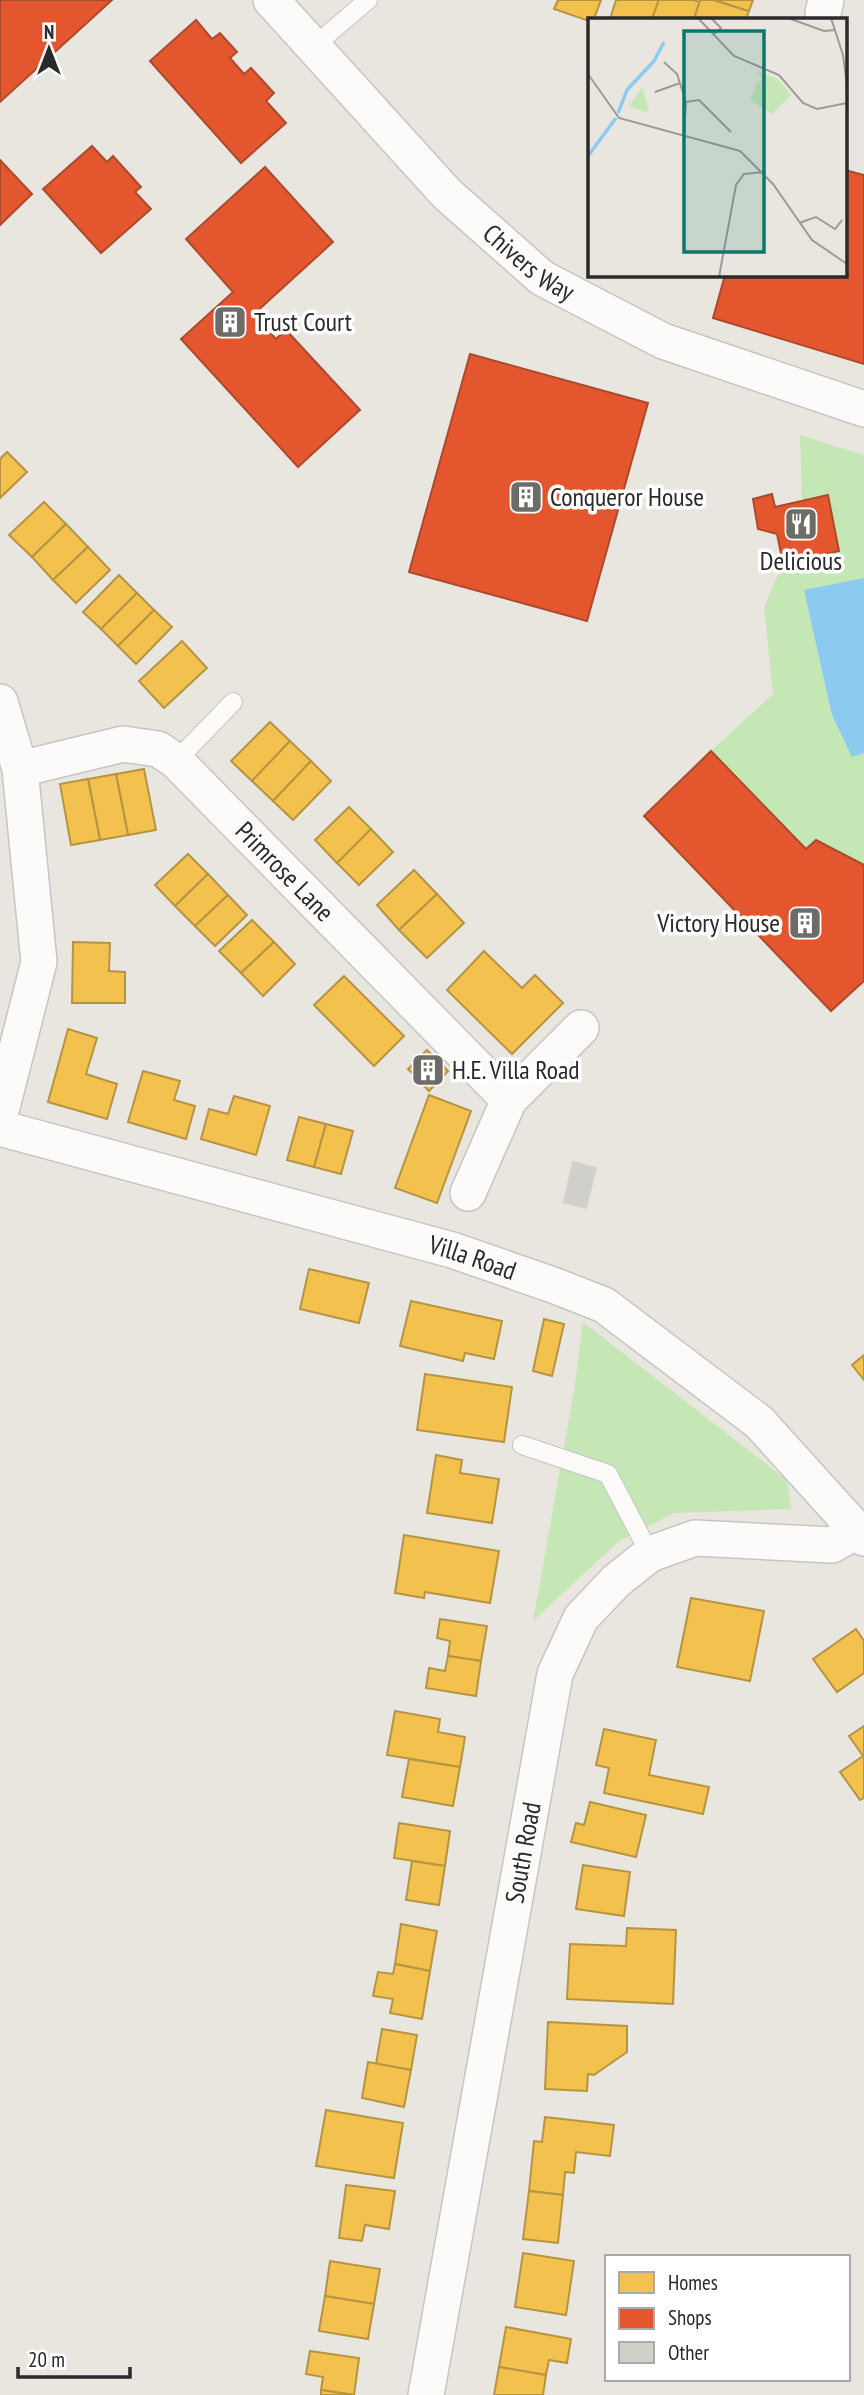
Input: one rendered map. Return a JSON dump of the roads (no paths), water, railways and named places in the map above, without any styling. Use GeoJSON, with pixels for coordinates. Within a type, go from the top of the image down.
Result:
{"type":"FeatureCollection","features":[{"type":"Feature","properties":{"kind":"street","name":"Chivers Way"},"geometry":{"type":"LineString","coordinates":[[271,0],[447,194],[542,278],[663,341],[864,409]]}},
{"type":"Feature","properties":{"kind":"street"},"geometry":{"type":"LineString","coordinates":[[0,702],[20,769],[39,962],[0,1115]]}},
{"type":"Feature","properties":{"kind":"street","name":"Primrose Lane"},"geometry":{"type":"LineString","coordinates":[[20,769],[123,744],[158,749],[176,761],[509,1100]]}},
{"type":"Feature","properties":{"kind":"street"},"geometry":{"type":"LineString","coordinates":[[468,1194],[509,1100],[581,1028]]}},
{"type":"Feature","properties":{"kind":"street","name":"Villa Road"},"geometry":{"type":"LineString","coordinates":[[0,1128],[452,1250],[553,1284],[604,1305],[759,1422],[861,1534]]}},
{"type":"Feature","properties":{"kind":"street","name":"South Road"},"geometry":{"type":"LineString","coordinates":[[426,2395],[555,1674],[581,1618],[616,1581],[650,1554],[695,1538],[832,1545],[861,1534]]}},
{"type":"Feature","properties":{"kind":"lane"},"geometry":{"type":"LineString","coordinates":[[314,46],[368,0]]}},
{"type":"Feature","properties":{"kind":"lane"},"geometry":{"type":"LineString","coordinates":[[176,761],[233,702]]}},
{"type":"Feature","properties":{"kind":"lane"},"geometry":{"type":"LineString","coordinates":[[522,1445],[608,1474],[650,1554]]}},
{"type":"Feature","properties":{"kind":"water"},"geometry":{"type":"Polygon","coordinates":[[[864,578],[864,753],[852,757],[832,715],[804,590],[864,578]]]}},
{"type":"Feature","properties":{"kind":"place","name":"Trust Court"},"geometry":{"type":"Point","coordinates":[230,322]}},
{"type":"Feature","properties":{"kind":"place","name":"Conqueror House"},"geometry":{"type":"Point","coordinates":[526,497]}},
{"type":"Feature","properties":{"kind":"place","name":"Delicious"},"geometry":{"type":"Point","coordinates":[801,524]}},
{"type":"Feature","properties":{"kind":"place","name":"Victory House"},"geometry":{"type":"Point","coordinates":[805,923]}},
{"type":"Feature","properties":{"kind":"place","name":"H.E. Villa Road"},"geometry":{"type":"Point","coordinates":[428,1070]}}]}
